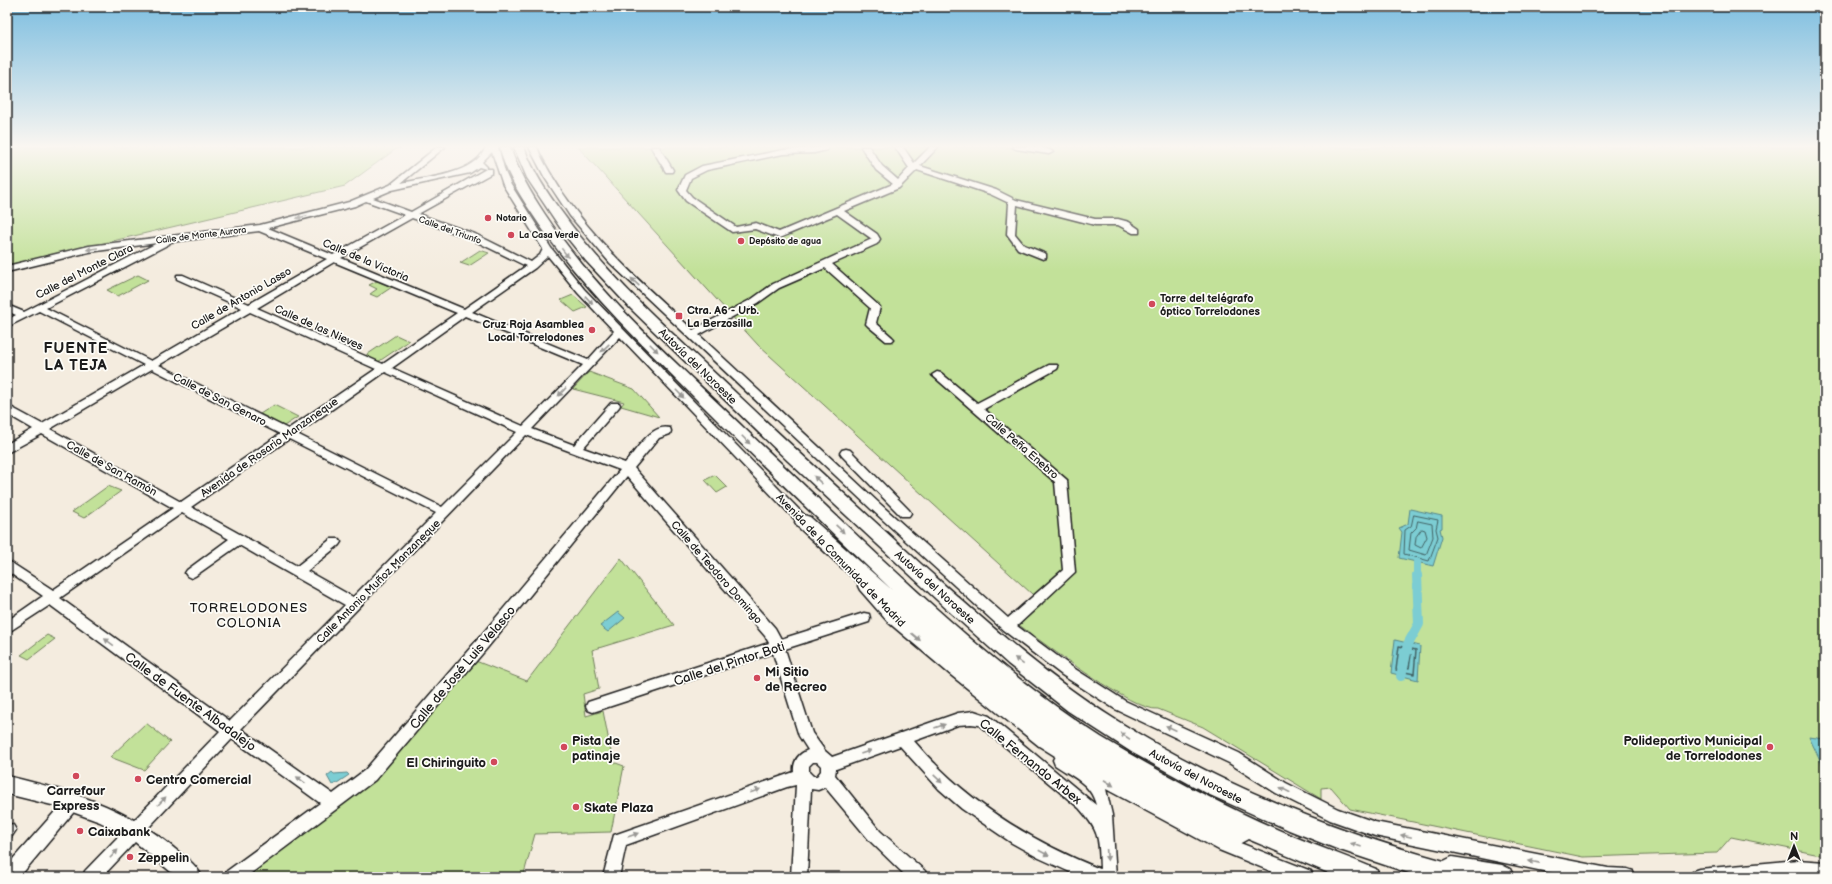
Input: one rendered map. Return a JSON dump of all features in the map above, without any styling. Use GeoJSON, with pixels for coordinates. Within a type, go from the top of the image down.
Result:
{"type":"FeatureCollection","features":[{"type":"Feature","properties":{"kind":"highway","name":"Autovía del Noroeste"},"geometry":{"type":"LineString","coordinates":[[523,188],[564,251],[593,287],[755,449],[940,624],[1054,716],[1138,771],[1192,801],[1313,857],[1368,877]]}},
{"type":"Feature","properties":{"kind":"highway","name":"Autovía del Noroeste"},"geometry":{"type":"LineString","coordinates":[[540,188],[577,244],[608,277],[772,437],[1000,647],[1067,698],[1138,745],[1227,793],[1322,834],[1406,862],[1462,877]]}},
{"type":"Feature","properties":{"kind":"highway"},"geometry":{"type":"LineString","coordinates":[[804,522],[927,632],[1013,703],[1065,740],[1126,780],[1212,824],[1313,857]]}},
{"type":"Feature","properties":{"kind":"highway"},"geometry":{"type":"LineString","coordinates":[[1406,862],[1502,877]]}},
{"type":"Feature","properties":{"kind":"main road"},"geometry":{"type":"LineString","coordinates":[[7,785],[73,802],[136,830],[168,854],[192,877]]}},
{"type":"Feature","properties":{"kind":"street","name":"Calle de Monte Aurora"},"geometry":{"type":"LineString","coordinates":[[7,269],[89,249],[260,228],[342,207],[367,199],[389,188]]}},
{"type":"Feature","properties":{"kind":"street","name":"Calle de Antonio Lasso"},"geometry":{"type":"LineString","coordinates":[[7,450],[248,308],[458,188]]}},
{"type":"Feature","properties":{"kind":"street","name":"Avenida de la Comunidad de Madrid"},"geometry":{"type":"LineString","coordinates":[[509,188],[558,265],[619,331],[804,522],[893,618],[957,672],[1044,741],[1123,792],[1225,845],[1305,877]]}},
{"type":"Feature","properties":{"kind":"street"},"geometry":{"type":"LineString","coordinates":[[556,188],[592,238],[613,261],[875,506],[1008,626],[1067,671],[1120,705],[1234,758],[1281,788],[1335,815],[1376,829],[1467,849],[1608,876],[1627,877]]}},
{"type":"Feature","properties":{"kind":"street"},"geometry":{"type":"LineString","coordinates":[[683,188],[684,195],[735,230],[756,226],[779,235],[889,188]]}},
{"type":"Feature","properties":{"kind":"street"},"geometry":{"type":"LineString","coordinates":[[980,188],[994,192],[1013,202],[1095,222],[1122,223],[1136,231]]}},
{"type":"Feature","properties":{"kind":"street","name":"Calle del Triunfo"},"geometry":{"type":"LineString","coordinates":[[367,199],[472,236],[532,266]]}},
{"type":"Feature","properties":{"kind":"street"},"geometry":{"type":"LineString","coordinates":[[1013,202],[1011,234],[1021,247],[1043,256]]}},
{"type":"Feature","properties":{"kind":"street"},"geometry":{"type":"LineString","coordinates":[[692,335],[755,301],[776,286],[874,242],[876,239],[838,211]]}},
{"type":"Feature","properties":{"kind":"street","name":"Calle de la Victoria"},"geometry":{"type":"LineString","coordinates":[[260,228],[589,364]]}},
{"type":"Feature","properties":{"kind":"street","name":"Calle del Monte Clara"},"geometry":{"type":"LineString","coordinates":[[7,324],[173,238]]}},
{"type":"Feature","properties":{"kind":"street","name":"Avenida de Rosario Manzaneque"},"geometry":{"type":"LineString","coordinates":[[7,628],[532,266],[544,256],[546,248]]}},
{"type":"Feature","properties":{"kind":"street","name":"Avenida de Rosario Manzaneque"},"geometry":{"type":"LineString","coordinates":[[532,266],[545,263],[558,265]]}},
{"type":"Feature","properties":{"kind":"street"},"geometry":{"type":"LineString","coordinates":[[826,264],[875,307],[871,324],[889,339]]}},
{"type":"Feature","properties":{"kind":"street","name":"Calle de las Nieves"},"geometry":{"type":"LineString","coordinates":[[180,277],[525,432]]}},
{"type":"Feature","properties":{"kind":"street"},"geometry":{"type":"LineString","coordinates":[[7,308],[24,316]]}},
{"type":"Feature","properties":{"kind":"street","name":"Calle de San Genaro"},"geometry":{"type":"LineString","coordinates":[[39,308],[445,513]]}},
{"type":"Feature","properties":{"kind":"street","name":"Calle Antonio Muñoz Manzaneque"},"geometry":{"type":"LineString","coordinates":[[92,877],[231,730],[525,432],[614,339],[619,331]]}},
{"type":"Feature","properties":{"kind":"street","name":"Calle Peña Enebro"},"geometry":{"type":"LineString","coordinates":[[977,408],[1053,366]]}},
{"type":"Feature","properties":{"kind":"street","name":"Calle Peña Enebro"},"geometry":{"type":"LineString","coordinates":[[937,375],[1061,480],[1069,572],[1008,626]]}},
{"type":"Feature","properties":{"kind":"street"},"geometry":{"type":"LineString","coordinates":[[576,449],[615,405]]}},
{"type":"Feature","properties":{"kind":"street","name":"Calle de San Ramón"},"geometry":{"type":"LineString","coordinates":[[7,409],[356,604]]}},
{"type":"Feature","properties":{"kind":"street","name":"Calle de José Luis Velasco"},"geometry":{"type":"LineString","coordinates":[[233,877],[333,803],[375,769],[483,643],[655,435],[666,431]]}},
{"type":"Feature","properties":{"kind":"street","name":"Calle de Teodoro Domingo"},"geometry":{"type":"LineString","coordinates":[[525,432],[627,468],[770,632],[778,647],[806,736],[814,770]]}},
{"type":"Feature","properties":{"kind":"street"},"geometry":{"type":"LineString","coordinates":[[846,453],[905,513]]}},
{"type":"Feature","properties":{"kind":"street"},"geometry":{"type":"LineString","coordinates":[[875,506],[891,499]]}},
{"type":"Feature","properties":{"kind":"street"},"geometry":{"type":"LineString","coordinates":[[191,573],[238,539]]}},
{"type":"Feature","properties":{"kind":"street"},"geometry":{"type":"LineString","coordinates":[[298,572],[335,542]]}},
{"type":"Feature","properties":{"kind":"street","name":"Calle de Fuente Albadalejo"},"geometry":{"type":"LineString","coordinates":[[7,565],[46,591],[57,604],[333,803]]}},
{"type":"Feature","properties":{"kind":"street","name":"Calle del Pintor Boti"},"geometry":{"type":"LineString","coordinates":[[593,706],[864,618]]}},
{"type":"Feature","properties":{"kind":"street"},"geometry":{"type":"LineString","coordinates":[[957,672],[993,708],[1041,747],[1095,785],[1102,795],[1105,818],[1108,877]]}},
{"type":"Feature","properties":{"kind":"street","name":"Calle Fernando Arbex"},"geometry":{"type":"LineString","coordinates":[[611,877],[619,840],[967,717],[976,717],[984,720],[1084,803],[1095,815],[1105,833]]}},
{"type":"Feature","properties":{"kind":"street"},"geometry":{"type":"LineString","coordinates":[[904,738],[937,778],[977,812],[1013,837],[1048,856],[1100,877]]}},
{"type":"Feature","properties":{"kind":"street"},"geometry":{"type":"LineString","coordinates":[[799,877],[803,798],[814,770],[875,836],[919,877]]}},
{"type":"Feature","properties":{"kind":"street"},"geometry":{"type":"LineString","coordinates":[[7,866],[15,869],[73,802]]}},
{"type":"Feature","properties":{"kind":"street"},"geometry":{"type":"LineString","coordinates":[[1699,877],[1798,868],[1825,870]]}},
{"type":"Feature","properties":{"kind":"green space"},"geometry":{"type":"Polygon","coordinates":[[[7,188],[335,188],[7,266],[7,188]]]}},
{"type":"Feature","properties":{"kind":"green space"},"geometry":{"type":"Polygon","coordinates":[[[616,188],[1825,188],[1825,856],[1731,837],[1717,853],[1583,857],[1350,809],[1331,787],[1321,788],[1321,799],[1203,727],[1158,709],[1146,707],[1129,700],[1067,660],[1019,625],[1043,604],[758,345],[616,188]]]}},
{"type":"Feature","properties":{"kind":"green space"},"geometry":{"type":"Polygon","coordinates":[[[480,250],[489,253],[469,266],[460,263],[480,250]]]}},
{"type":"Feature","properties":{"kind":"green space"},"geometry":{"type":"Polygon","coordinates":[[[138,275],[148,280],[118,296],[107,290],[138,275]]]}},
{"type":"Feature","properties":{"kind":"green space"},"geometry":{"type":"Polygon","coordinates":[[[377,281],[392,287],[377,297],[370,294],[377,289],[369,285],[377,281]]]}},
{"type":"Feature","properties":{"kind":"green space"},"geometry":{"type":"Polygon","coordinates":[[[573,295],[587,307],[575,312],[561,300],[573,295]]]}},
{"type":"Feature","properties":{"kind":"green space"},"geometry":{"type":"Polygon","coordinates":[[[396,335],[409,341],[378,362],[365,356],[396,335]]]}},
{"type":"Feature","properties":{"kind":"green space"},"geometry":{"type":"Polygon","coordinates":[[[589,372],[634,389],[659,417],[621,406],[624,402],[573,389],[589,372]]]}},
{"type":"Feature","properties":{"kind":"green space"},"geometry":{"type":"Polygon","coordinates":[[[274,405],[298,417],[284,426],[260,414],[274,405]]]}},
{"type":"Feature","properties":{"kind":"green space"},"geometry":{"type":"Polygon","coordinates":[[[715,475],[727,487],[717,493],[705,480],[715,475]]]}},
{"type":"Feature","properties":{"kind":"green space"},"geometry":{"type":"Polygon","coordinates":[[[108,486],[121,491],[84,518],[72,512],[108,486]]]}},
{"type":"Feature","properties":{"kind":"green space"},"geometry":{"type":"Polygon","coordinates":[[[621,558],[674,625],[592,650],[599,689],[583,694],[586,716],[603,711],[613,762],[624,766],[611,832],[535,834],[523,877],[244,877],[367,786],[473,660],[527,681],[621,558]]]}},
{"type":"Feature","properties":{"kind":"green space"},"geometry":{"type":"Polygon","coordinates":[[[47,635],[55,639],[29,659],[21,655],[47,635]]]}},
{"type":"Feature","properties":{"kind":"green space"},"geometry":{"type":"Polygon","coordinates":[[[146,723],[170,742],[144,770],[110,757],[146,723]]]}},
{"type":"Feature","properties":{"kind":"water"},"geometry":{"type":"Polygon","coordinates":[[[1410,509],[1442,516],[1442,528],[1440,529],[1442,537],[1433,566],[1399,558],[1402,532],[1399,528],[1408,524],[1410,509]]]}},
{"type":"Feature","properties":{"kind":"water"},"geometry":{"type":"Polygon","coordinates":[[[618,612],[625,618],[608,632],[600,626],[618,612]]]}},
{"type":"Feature","properties":{"kind":"water"},"geometry":{"type":"Polygon","coordinates":[[[1395,640],[1420,646],[1418,680],[1391,673],[1395,640]]]}},
{"type":"Feature","properties":{"kind":"water"},"geometry":{"type":"Polygon","coordinates":[[[1809,737],[1825,739],[1825,765],[1822,764],[1809,737]]]}},
{"type":"Feature","properties":{"kind":"water"},"geometry":{"type":"Polygon","coordinates":[[[332,772],[334,774],[347,773],[349,775],[332,785],[327,776],[332,772]]]}},
{"type":"Feature","properties":{"kind":"waterway"},"geometry":{"type":"LineString","coordinates":[[1417,562],[1417,575]]}},
{"type":"Feature","properties":{"kind":"waterway"},"geometry":{"type":"LineString","coordinates":[[1401,676],[1408,644],[1419,624],[1417,575]]}},
{"type":"Feature","properties":{"kind":"place","name":"Notario"},"geometry":{"type":"Point","coordinates":[488,218]}},
{"type":"Feature","properties":{"kind":"place","name":"La Casa Verde"},"geometry":{"type":"Point","coordinates":[511,235]}},
{"type":"Feature","properties":{"kind":"place","name":"Depósito de agua"},"geometry":{"type":"Point","coordinates":[741,241]}},
{"type":"Feature","properties":{"kind":"place","name":"Torre del telégrafo óptico Torrelodones"},"geometry":{"type":"Point","coordinates":[1152,304]}},
{"type":"Feature","properties":{"kind":"place","name":"Ctra. A6 - Urb. La Berzosilla"},"geometry":{"type":"Point","coordinates":[679,316]}},
{"type":"Feature","properties":{"kind":"place","name":"Cruz Roja Asamblea Local Torrelodones"},"geometry":{"type":"Point","coordinates":[592,330]}},
{"type":"Feature","properties":{"kind":"place","name":"Mi Sitio de Recreo"},"geometry":{"type":"Point","coordinates":[757,678]}},
{"type":"Feature","properties":{"kind":"place","name":"Pista de patinaje"},"geometry":{"type":"Point","coordinates":[564,747]}},
{"type":"Feature","properties":{"kind":"place","name":"Polideportivo Municipal de Torrelodones"},"geometry":{"type":"Point","coordinates":[1770,747]}},
{"type":"Feature","properties":{"kind":"place","name":"El Chiringuito"},"geometry":{"type":"Point","coordinates":[494,762]}},
{"type":"Feature","properties":{"kind":"place","name":"Carrefour Express"},"geometry":{"type":"Point","coordinates":[76,776]}},
{"type":"Feature","properties":{"kind":"place","name":"Centro Comercial"},"geometry":{"type":"Point","coordinates":[138,779]}},
{"type":"Feature","properties":{"kind":"place","name":"Skate Plaza"},"geometry":{"type":"Point","coordinates":[576,807]}},
{"type":"Feature","properties":{"kind":"place","name":"Caixabank"},"geometry":{"type":"Point","coordinates":[80,831]}},
{"type":"Feature","properties":{"kind":"place","name":"Zeppelin"},"geometry":{"type":"Point","coordinates":[130,857]}},
{"type":"Feature","properties":{"kind":"district","name":"FUENTE LA TEJA"},"geometry":{"type":"Point","coordinates":[76,356]}},
{"type":"Feature","properties":{"kind":"district","name":"TORRELODONES COLONIA"},"geometry":{"type":"Point","coordinates":[249,614]}}]}
